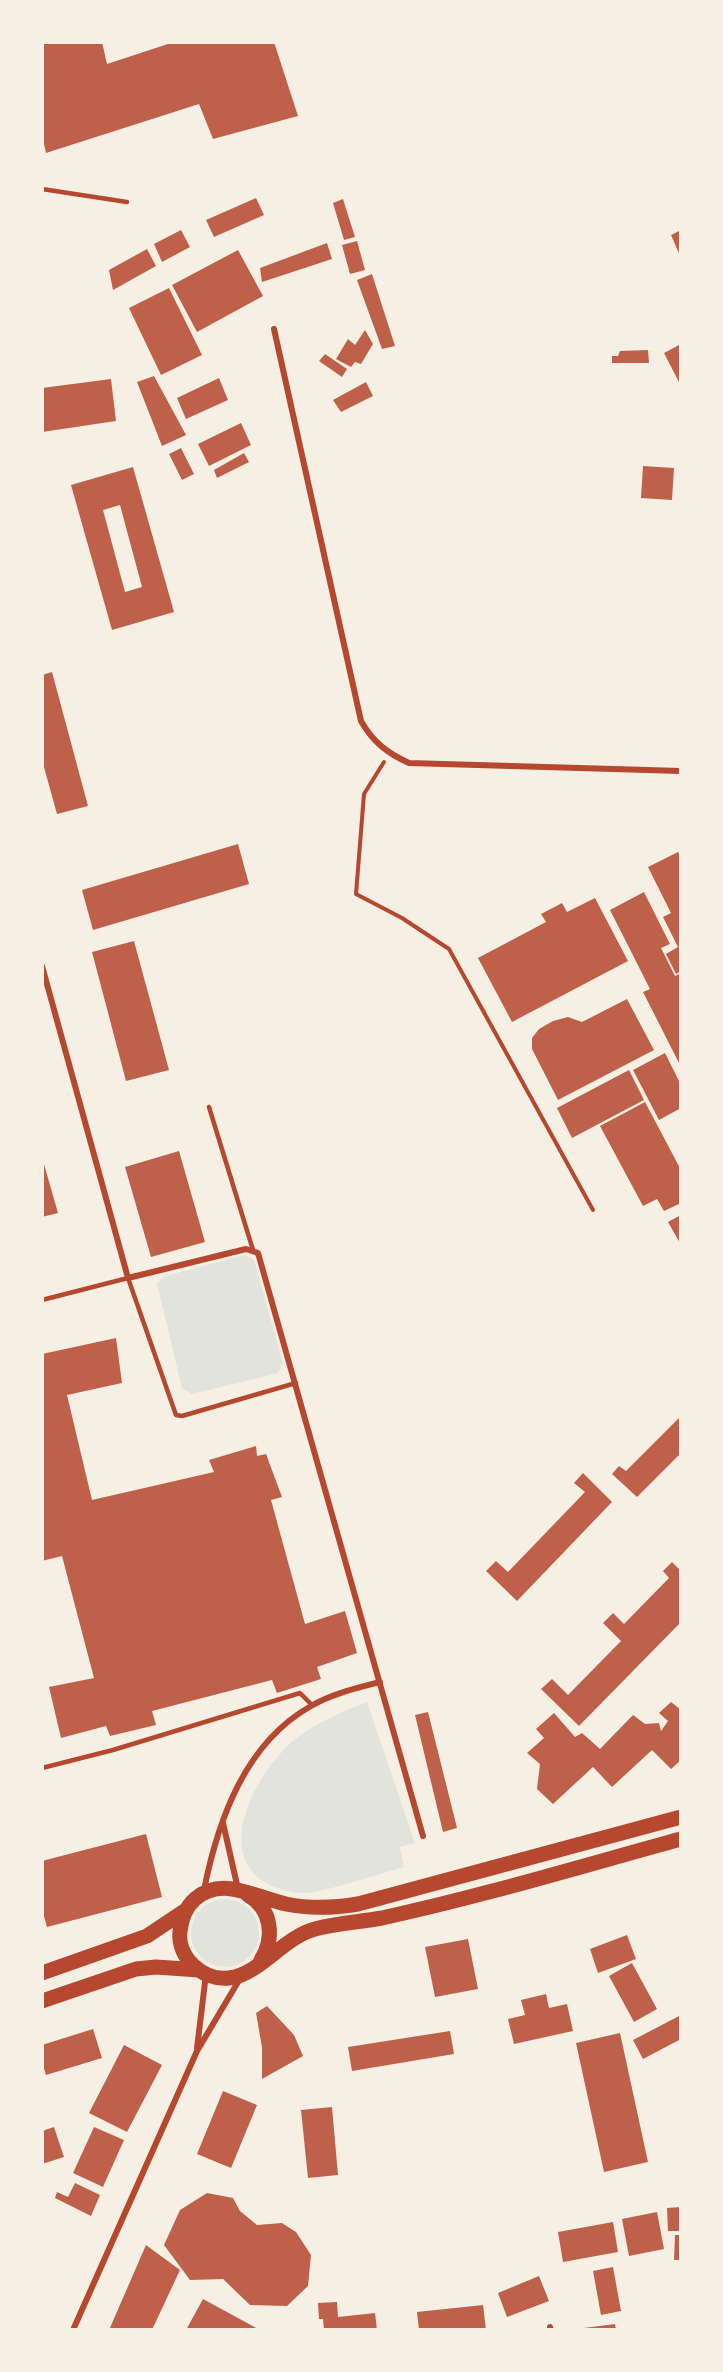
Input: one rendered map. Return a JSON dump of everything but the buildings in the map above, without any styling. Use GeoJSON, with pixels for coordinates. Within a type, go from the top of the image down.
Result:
{"type":"FeatureCollection","features":[{"type":"Feature","properties":{"kind":"main road"},"geometry":{"type":"LineString","coordinates":[[42,1973],[147,1936],[186,1910],[203,1894],[222,1888],[242,1891],[285,1904],[335,1908],[378,1901],[681,1817]]}},
{"type":"Feature","properties":{"kind":"main road"},"geometry":{"type":"LineString","coordinates":[[42,2001],[136,1969],[203,1972],[229,1978],[243,1974],[298,1935],[313,1929],[382,1918],[681,1839]]}},
{"type":"Feature","properties":{"kind":"main road"},"geometry":{"type":"LineString","coordinates":[[242,1891],[260,1904],[269,1922],[268,1945],[258,1963]]}},
{"type":"Feature","properties":{"kind":"main road"},"geometry":{"type":"LineString","coordinates":[[186,1910],[181,1942],[185,1955],[203,1972]]}},
{"type":"Feature","properties":{"kind":"street"},"geometry":{"type":"LineString","coordinates":[[274,329],[361,721],[370,736],[389,753],[409,763],[681,771]]}},
{"type":"Feature","properties":{"kind":"street"},"geometry":{"type":"LineString","coordinates":[[42,966],[128,1278],[246,1249],[258,1253],[423,1836]]}},
{"type":"Feature","properties":{"kind":"street"},"geometry":{"type":"LineString","coordinates":[[203,1894],[222,1820],[254,1758],[288,1721],[312,1705],[380,1682]]}},
{"type":"Feature","properties":{"kind":"street"},"geometry":{"type":"LineString","coordinates":[[222,1820],[242,1891]]}},
{"type":"Feature","properties":{"kind":"street"},"geometry":{"type":"LineString","coordinates":[[197,2051],[203,1972]]}},
{"type":"Feature","properties":{"kind":"street"},"geometry":{"type":"LineString","coordinates":[[73,2330],[197,2051],[243,1974]]}},
{"type":"Feature","properties":{"kind":"lane"},"geometry":{"type":"LineString","coordinates":[[42,189],[127,202]]}},
{"type":"Feature","properties":{"kind":"lane"},"geometry":{"type":"LineString","coordinates":[[209,1107],[253,1250]]}},
{"type":"Feature","properties":{"kind":"lane"},"geometry":{"type":"LineString","coordinates":[[42,1300],[128,1278],[177,1415],[182,1416],[296,1383]]}},
{"type":"Feature","properties":{"kind":"lane"},"geometry":{"type":"LineString","coordinates":[[42,1768],[113,1750],[300,1693],[312,1705]]}},
{"type":"Feature","properties":{"kind":"path"},"geometry":{"type":"LineString","coordinates":[[389,753],[364,794],[356,894],[402,918],[449,950],[593,1210]]}},
{"type":"Feature","properties":{"kind":"shaded area"},"geometry":{"type":"Polygon","coordinates":[[[245,1255],[254,1260],[283,1363],[278,1373],[192,1394],[182,1388],[157,1283],[165,1276],[245,1255]]]}},
{"type":"Feature","properties":{"kind":"shaded area"},"geometry":{"type":"Polygon","coordinates":[[[367,1702],[415,1843],[400,1847],[404,1867],[310,1893],[271,1886],[252,1871],[243,1852],[242,1829],[248,1805],[260,1781],[294,1740],[329,1718],[367,1702]]]}},
{"type":"Feature","properties":{"kind":"shaded area"},"geometry":{"type":"Polygon","coordinates":[[[232,1899],[244,1905],[253,1914],[259,1926],[257,1946],[249,1957],[232,1967],[218,1967],[201,1957],[193,1946],[191,1926],[201,1909],[212,1901],[232,1899]]]}}]}
